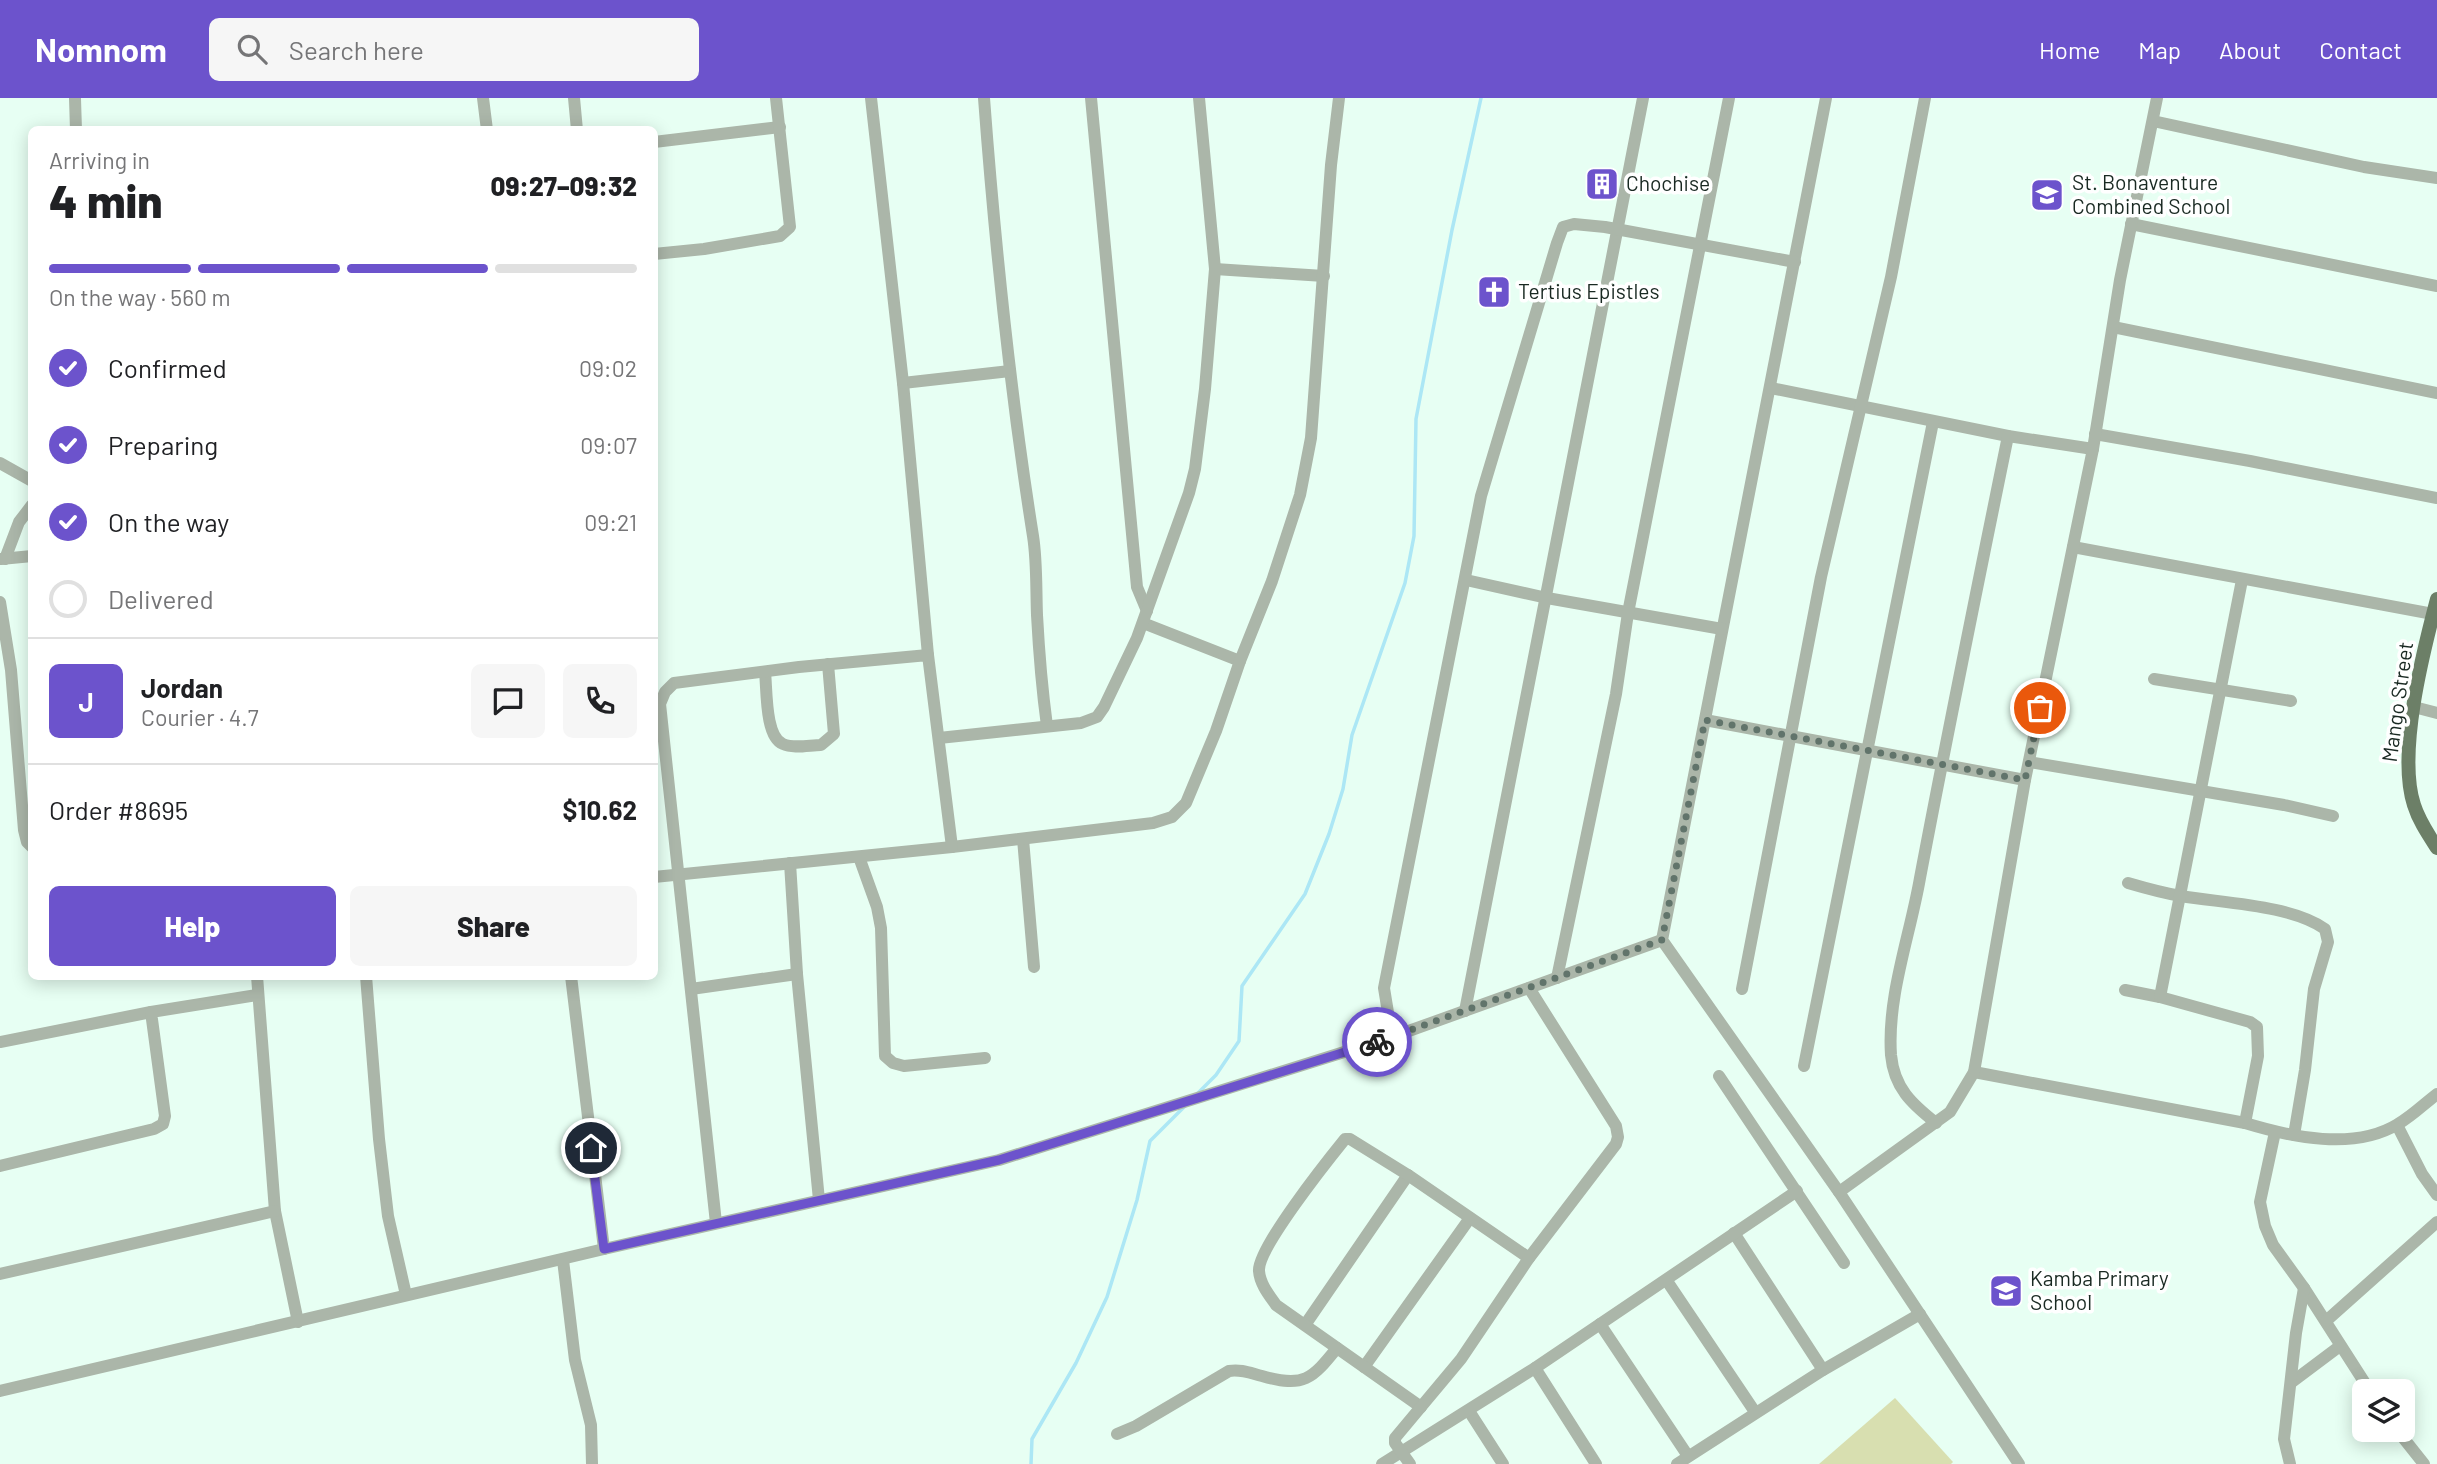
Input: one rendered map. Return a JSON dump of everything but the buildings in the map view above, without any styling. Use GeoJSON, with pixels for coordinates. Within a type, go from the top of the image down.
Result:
{"type":"FeatureCollection","features":[{"type":"Feature","properties":{"kind":"main road","name":"Mango Street"},"geometry":{"type":"LineString","coordinates":[[2437,599],[2414,707],[2408,750],[2409,779],[2414,804],[2437,848]]}},
{"type":"Feature","properties":{"kind":"street"},"geometry":{"type":"LineString","coordinates":[[75,98],[76,126]]}},
{"type":"Feature","properties":{"kind":"street"},"geometry":{"type":"LineString","coordinates":[[483,98],[486,126]]}},
{"type":"Feature","properties":{"kind":"street"},"geometry":{"type":"LineString","coordinates":[[574,98],[577,126]]}},
{"type":"Feature","properties":{"kind":"street"},"geometry":{"type":"LineString","coordinates":[[658,254],[780,236],[790,227],[776,98]]}},
{"type":"Feature","properties":{"kind":"street"},"geometry":{"type":"LineString","coordinates":[[871,98],[903,383],[928,655],[952,847]]}},
{"type":"Feature","properties":{"kind":"street"},"geometry":{"type":"LineString","coordinates":[[984,98],[991,198],[1010,371],[1034,538],[1040,665],[1047,726]]}},
{"type":"Feature","properties":{"kind":"street"},"geometry":{"type":"LineString","coordinates":[[1091,98],[1137,587],[1145,617]]}},
{"type":"Feature","properties":{"kind":"street"},"geometry":{"type":"LineString","coordinates":[[939,738],[1081,723],[1097,717],[1110,695],[1145,617],[1189,493],[1206,389],[1215,269],[1199,98]]}},
{"type":"Feature","properties":{"kind":"street"},"geometry":{"type":"LineString","coordinates":[[658,877],[952,847],[1153,823],[1172,817],[1186,803],[1272,581],[1300,495],[1311,438],[1331,165],[1339,98]]}},
{"type":"Feature","properties":{"kind":"street"},"geometry":{"type":"LineString","coordinates":[[1465,1011],[1643,98]]}},
{"type":"Feature","properties":{"kind":"street"},"geometry":{"type":"LineString","coordinates":[[1557,978],[1616,694],[1628,613],[1729,98]]}},
{"type":"Feature","properties":{"kind":"street"},"geometry":{"type":"LineString","coordinates":[[1826,98],[1662,940],[1839,1192],[2019,1464]]}},
{"type":"Feature","properties":{"kind":"street"},"geometry":{"type":"LineString","coordinates":[[1742,989],[1821,577],[1891,277],[1925,98]]}},
{"type":"Feature","properties":{"kind":"street"},"geometry":{"type":"LineString","coordinates":[[1839,1192],[1950,1112],[1974,1072],[2025,780],[2093,449],[2131,224],[2157,98]]}},
{"type":"Feature","properties":{"kind":"street"},"geometry":{"type":"LineString","coordinates":[[2153,121],[2364,167],[2437,178]]}},
{"type":"Feature","properties":{"kind":"street"},"geometry":{"type":"LineString","coordinates":[[658,142],[780,127]]}},
{"type":"Feature","properties":{"kind":"street"},"geometry":{"type":"LineString","coordinates":[[1392,1037],[1384,988],[1481,496],[1563,227],[1574,224],[1616,229],[1795,262]]}},
{"type":"Feature","properties":{"kind":"street"},"geometry":{"type":"LineString","coordinates":[[2131,224],[2437,286]]}},
{"type":"Feature","properties":{"kind":"street"},"geometry":{"type":"LineString","coordinates":[[1215,269],[1324,276]]}},
{"type":"Feature","properties":{"kind":"street"},"geometry":{"type":"LineString","coordinates":[[2113,327],[2437,393]]}},
{"type":"Feature","properties":{"kind":"street"},"geometry":{"type":"LineString","coordinates":[[903,383],[1010,371]]}},
{"type":"Feature","properties":{"kind":"street"},"geometry":{"type":"LineString","coordinates":[[1771,388],[1933,422],[2093,449]]}},
{"type":"Feature","properties":{"kind":"street"},"geometry":{"type":"LineString","coordinates":[[1804,1066],[1933,422]]}},
{"type":"Feature","properties":{"kind":"street"},"geometry":{"type":"LineString","coordinates":[[2095,434],[2437,498]]}},
{"type":"Feature","properties":{"kind":"street"},"geometry":{"type":"LineString","coordinates":[[1936,1123],[1910,1102],[1898,1082],[1891,1057],[1892,1011],[1915,908],[1941,765],[2008,436]]}},
{"type":"Feature","properties":{"kind":"street"},"geometry":{"type":"LineString","coordinates":[[0,463],[28,479]]}},
{"type":"Feature","properties":{"kind":"street"},"geometry":{"type":"LineString","coordinates":[[28,510],[19,522],[3,559],[28,556]]}},
{"type":"Feature","properties":{"kind":"street"},"geometry":{"type":"LineString","coordinates":[[2073,547],[2433,614]]}},
{"type":"Feature","properties":{"kind":"street"},"geometry":{"type":"LineString","coordinates":[[1466,580],[1547,598],[1722,629]]}},
{"type":"Feature","properties":{"kind":"street"},"geometry":{"type":"LineString","coordinates":[[2160,997],[2242,580]]}},
{"type":"Feature","properties":{"kind":"street"},"geometry":{"type":"LineString","coordinates":[[0,602],[23,830],[28,843]]}},
{"type":"Feature","properties":{"kind":"street"},"geometry":{"type":"LineString","coordinates":[[1145,617],[1240,661]]}},
{"type":"Feature","properties":{"kind":"street"},"geometry":{"type":"LineString","coordinates":[[716,1223],[660,704],[665,692],[674,683],[928,655]]}},
{"type":"Feature","properties":{"kind":"street"},"geometry":{"type":"LineString","coordinates":[[765,672],[770,727],[776,739],[788,746],[821,745],[834,734],[828,664]]}},
{"type":"Feature","properties":{"kind":"street"},"geometry":{"type":"LineString","coordinates":[[2154,679],[2291,701]]}},
{"type":"Feature","properties":{"kind":"street"},"geometry":{"type":"LineString","coordinates":[[2414,707],[2437,713]]}},
{"type":"Feature","properties":{"kind":"street"},"geometry":{"type":"LineString","coordinates":[[1705,720],[2025,780]]}},
{"type":"Feature","properties":{"kind":"street"},"geometry":{"type":"LineString","coordinates":[[2029,762],[2333,816]]}},
{"type":"Feature","properties":{"kind":"street"},"geometry":{"type":"LineString","coordinates":[[1023,839],[1034,967]]}},
{"type":"Feature","properties":{"kind":"street"},"geometry":{"type":"LineString","coordinates":[[859,856],[877,907],[881,928],[885,1056],[892,1063],[904,1066],[985,1058]]}},
{"type":"Feature","properties":{"kind":"street"},"geometry":{"type":"LineString","coordinates":[[790,863],[797,974],[819,1200]]}},
{"type":"Feature","properties":{"kind":"street"},"geometry":{"type":"LineString","coordinates":[[2127,883],[2180,896],[2260,907],[2317,923],[2325,929],[2328,942],[2315,989],[2294,1135]]}},
{"type":"Feature","properties":{"kind":"street"},"geometry":{"type":"LineString","coordinates":[[0,1391],[716,1223],[999,1160],[1392,1037],[1662,940]]}},
{"type":"Feature","properties":{"kind":"street"},"geometry":{"type":"LineString","coordinates":[[691,989],[797,974]]}},
{"type":"Feature","properties":{"kind":"street"},"geometry":{"type":"LineString","coordinates":[[257,980],[275,1211],[298,1322]]}},
{"type":"Feature","properties":{"kind":"street"},"geometry":{"type":"LineString","coordinates":[[366,980],[388,1216],[406,1296]]}},
{"type":"Feature","properties":{"kind":"street"},"geometry":{"type":"LineString","coordinates":[[571,980],[604,1249]]}},
{"type":"Feature","properties":{"kind":"street"},"geometry":{"type":"LineString","coordinates":[[1410,1464],[1395,1443],[1395,1438],[1461,1359],[1529,1258],[1616,1144],[1618,1137],[1616,1126],[1604,1104],[1529,988]]}},
{"type":"Feature","properties":{"kind":"street"},"geometry":{"type":"LineString","coordinates":[[2125,990],[2250,1022],[2257,1027],[2258,1056],[2245,1123]]}},
{"type":"Feature","properties":{"kind":"street"},"geometry":{"type":"LineString","coordinates":[[0,1042],[151,1012],[257,995]]}},
{"type":"Feature","properties":{"kind":"street"},"geometry":{"type":"LineString","coordinates":[[0,1166],[154,1129],[163,1124],[165,1116],[151,1012]]}},
{"type":"Feature","properties":{"kind":"street"},"geometry":{"type":"LineString","coordinates":[[1974,1072],[2245,1123],[2294,1135],[2360,1138],[2397,1125],[2437,1094]]}},
{"type":"Feature","properties":{"kind":"street"},"geometry":{"type":"LineString","coordinates":[[1719,1076],[1844,1263]]}},
{"type":"Feature","properties":{"kind":"street"},"geometry":{"type":"LineString","coordinates":[[2397,1125],[2422,1174],[2437,1195]]}},
{"type":"Feature","properties":{"kind":"street"},"geometry":{"type":"LineString","coordinates":[[2275,1132],[2260,1202],[2265,1226],[2273,1245],[2326,1321],[2362,1379]]}},
{"type":"Feature","properties":{"kind":"street"},"geometry":{"type":"LineString","coordinates":[[1421,1407],[1276,1305],[1264,1287],[1259,1269],[1263,1252],[1345,1139],[1357,1143],[1408,1175],[1529,1258]]}},
{"type":"Feature","properties":{"kind":"street"},"geometry":{"type":"LineString","coordinates":[[1305,1325],[1408,1175]]}},
{"type":"Feature","properties":{"kind":"street"},"geometry":{"type":"LineString","coordinates":[[1382,1464],[1535,1368],[1797,1191]]}},
{"type":"Feature","properties":{"kind":"street"},"geometry":{"type":"LineString","coordinates":[[0,1274],[275,1211]]}},
{"type":"Feature","properties":{"kind":"street"},"geometry":{"type":"LineString","coordinates":[[1364,1367],[1470,1218]]}},
{"type":"Feature","properties":{"kind":"street"},"geometry":{"type":"LineString","coordinates":[[2326,1321],[2437,1222]]}},
{"type":"Feature","properties":{"kind":"street"},"geometry":{"type":"LineString","coordinates":[[1734,1233],[1823,1370]]}},
{"type":"Feature","properties":{"kind":"street"},"geometry":{"type":"LineString","coordinates":[[563,1260],[575,1360],[591,1425],[592,1464]]}},
{"type":"Feature","properties":{"kind":"street"},"geometry":{"type":"LineString","coordinates":[[1667,1281],[1755,1412]]}},
{"type":"Feature","properties":{"kind":"street"},"geometry":{"type":"LineString","coordinates":[[2290,1464],[2284,1439],[2296,1332],[2304,1288]]}},
{"type":"Feature","properties":{"kind":"street"},"geometry":{"type":"LineString","coordinates":[[1600,1324],[1682,1460],[1823,1370],[1920,1314]]}},
{"type":"Feature","properties":{"kind":"street"},"geometry":{"type":"LineString","coordinates":[[2292,1382],[2340,1346]]}},
{"type":"Feature","properties":{"kind":"street"},"geometry":{"type":"LineString","coordinates":[[1117,1434],[1136,1426],[1229,1371],[1239,1370],[1275,1380],[1298,1381],[1318,1372],[1337,1348]]}},
{"type":"Feature","properties":{"kind":"street"},"geometry":{"type":"LineString","coordinates":[[1535,1368],[1596,1464]]}},
{"type":"Feature","properties":{"kind":"street"},"geometry":{"type":"LineString","coordinates":[[1469,1410],[1503,1464]]}},
{"type":"Feature","properties":{"kind":"street"},"geometry":{"type":"LineString","coordinates":[[2407,1442],[2424,1464]]}},
{"type":"Feature","properties":{"kind":"green space"},"geometry":{"type":"Polygon","coordinates":[[[1895,1398],[1953,1462],[1951,1464],[1819,1464],[1895,1398]]]}},
{"type":"Feature","properties":{"kind":"waterway"},"geometry":{"type":"LineString","coordinates":[[1198,1093],[1216,1075],[1239,1041],[1242,986],[1305,894],[1329,834],[1343,789],[1352,735],[1405,583],[1414,536],[1416,419],[1452,230],[1481,98]]}},
{"type":"Feature","properties":{"kind":"waterway"},"geometry":{"type":"LineString","coordinates":[[1031,1464],[1032,1439],[1076,1363],[1107,1297],[1137,1200],[1150,1141],[1185,1106]]}},
{"type":"Feature","properties":{"kind":"way so far"},"geometry":{"type":"LineString","coordinates":[[1377,1042],[1662,940],[1705,720],[2025,780],[2040,708]]}},
{"type":"Feature","properties":{"kind":"place","name":"Chochise"},"geometry":{"type":"Point","coordinates":[1602,184]}},
{"type":"Feature","properties":{"kind":"place","name":"St. Bonaventure Combined School"},"geometry":{"type":"Point","coordinates":[2047,195]}},
{"type":"Feature","properties":{"kind":"place","name":"Tertius Epistles"},"geometry":{"type":"Point","coordinates":[1494,292]}},
{"type":"Feature","properties":{"kind":"place","name":"Kamba Primary School"},"geometry":{"type":"Point","coordinates":[2006,1291]}},
{"type":"Feature","properties":{"kind":"route"},"geometry":{"type":"LineString","coordinates":[[591,1148],[604,1249],[999,1160],[1377,1042]]}}]}
